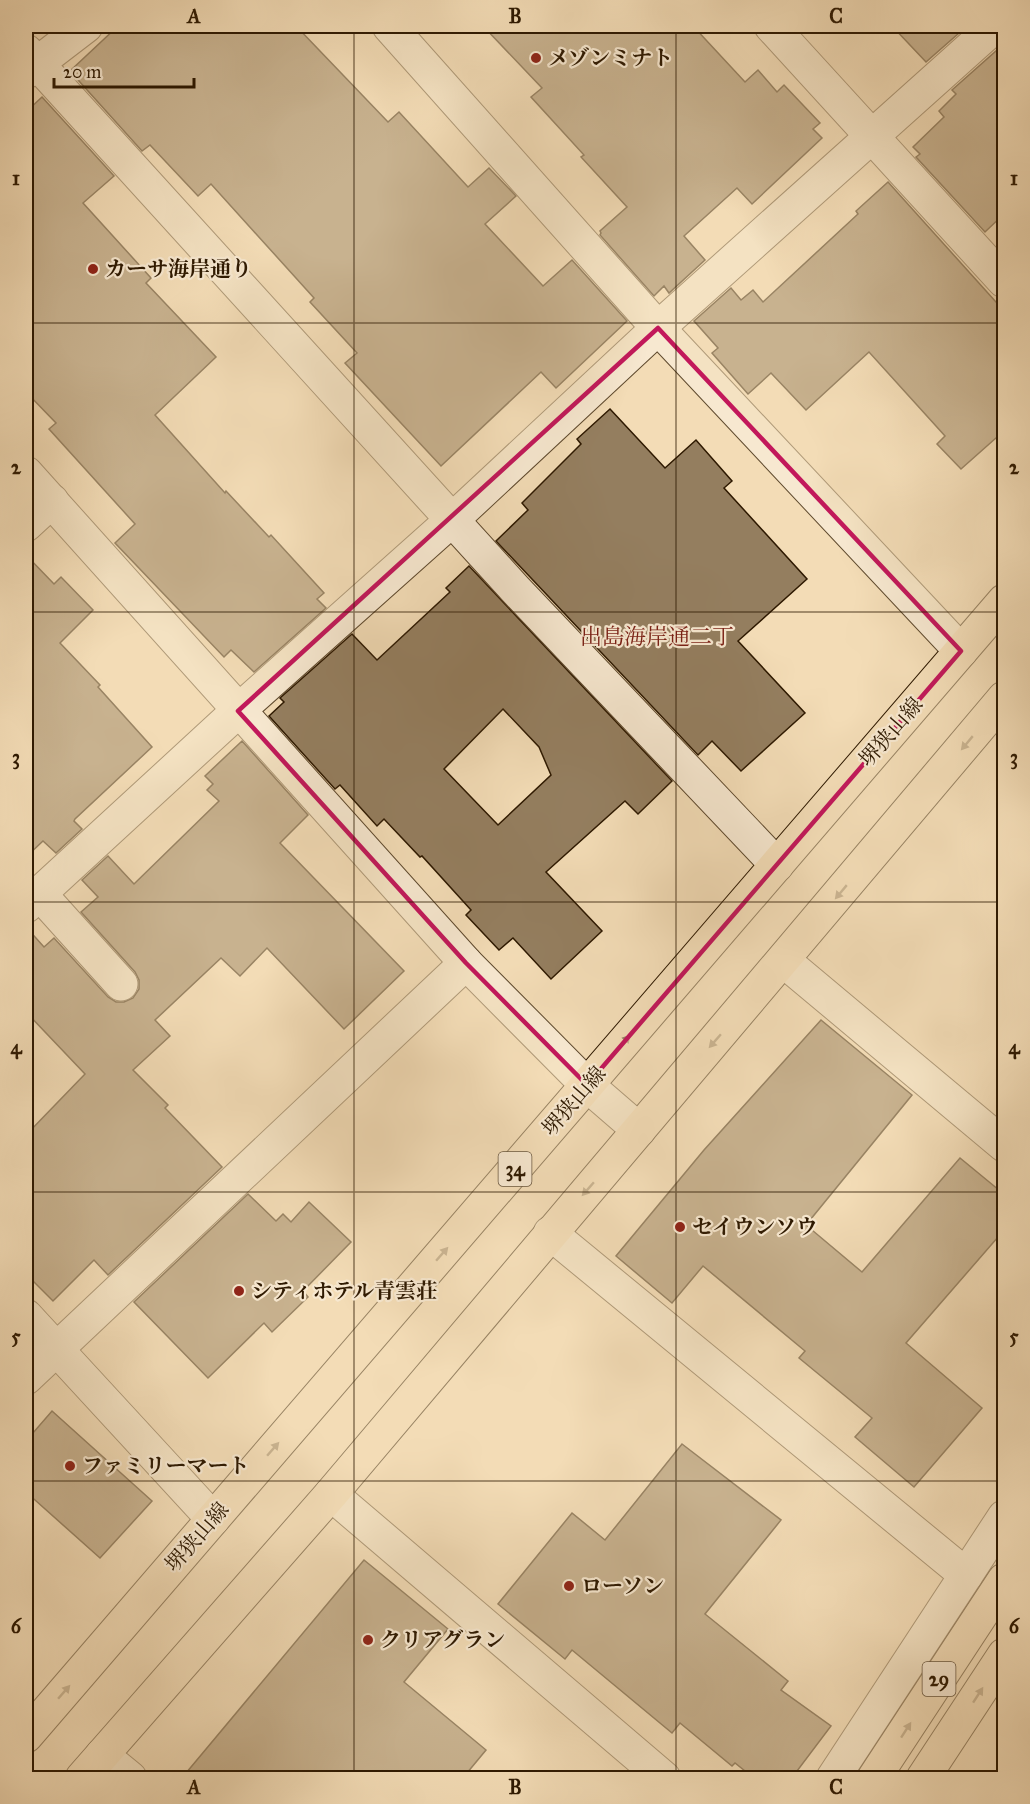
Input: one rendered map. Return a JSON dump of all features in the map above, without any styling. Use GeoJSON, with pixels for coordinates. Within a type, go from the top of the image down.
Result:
{"type":"FeatureCollection","features":[{"type":"Feature","properties":{"kind":"main road","name":"堺狭山線"},"geometry":{"type":"LineString","coordinates":[[26,1736],[1005,601]]}},
{"type":"Feature","properties":{"kind":"main road"},"geometry":{"type":"LineString","coordinates":[[92,1767],[331,1494],[1005,698]]}},
{"type":"Feature","properties":{"kind":"main road","name":"29"},"geometry":{"type":"LineString","coordinates":[[874,1779],[1005,1580]]}},
{"type":"Feature","properties":{"kind":"main road"},"geometry":{"type":"LineString","coordinates":[[923,1779],[1005,1655]]}},
{"type":"Feature","properties":{"kind":"street"},"geometry":{"type":"LineString","coordinates":[[86,26],[30,62],[514,589],[777,865]]}},
{"type":"Feature","properties":{"kind":"street"},"geometry":{"type":"LineString","coordinates":[[389,26],[658,328],[961,651]]}},
{"type":"Feature","properties":{"kind":"street"},"geometry":{"type":"LineString","coordinates":[[771,26],[1005,281]]}},
{"type":"Feature","properties":{"kind":"street"},"geometry":{"type":"LineString","coordinates":[[121,984],[32,899],[452,520],[658,328],[995,26]]}},
{"type":"Feature","properties":{"kind":"street"},"geometry":{"type":"LineString","coordinates":[[26,473],[466,963],[587,1085],[639,1130]]}},
{"type":"Feature","properties":{"kind":"street"},"geometry":{"type":"LineString","coordinates":[[26,525],[52,501]]}},
{"type":"Feature","properties":{"kind":"street"},"geometry":{"type":"LineString","coordinates":[[784,961],[1005,1145]]}},
{"type":"Feature","properties":{"kind":"street"},"geometry":{"type":"LineString","coordinates":[[26,1378],[466,963]]}},
{"type":"Feature","properties":{"kind":"street"},"geometry":{"type":"LineString","coordinates":[[550,1233],[966,1575]]}},
{"type":"Feature","properties":{"kind":"street"},"geometry":{"type":"LineString","coordinates":[[26,1316],[213,1519]]}},
{"type":"Feature","properties":{"kind":"street"},"geometry":{"type":"LineString","coordinates":[[331,1494],[664,1779]]}},
{"type":"Feature","properties":{"kind":"street"},"geometry":{"type":"LineString","coordinates":[[833,1779],[1005,1517]]}},
{"type":"Feature","properties":{"kind":"street"},"geometry":{"type":"LineString","coordinates":[[92,1767],[130,1779]]}},
{"type":"Feature","properties":{"kind":"highlighted area"},"geometry":{"type":"Polygon","coordinates":[[[658,328],[961,651],[587,1085],[466,963],[238,711],[658,328]]]}},
{"type":"Feature","properties":{"kind":"building"},"geometry":{"type":"Polygon","coordinates":[[[118,26],[296,26],[388,122],[399,112],[468,187],[489,168],[516,196],[485,224],[543,286],[572,260],[627,321],[556,388],[541,372],[441,466],[345,363],[357,353],[310,302],[314,298],[211,184],[198,196],[150,145],[142,151],[70,71],[118,26]]]}},
{"type":"Feature","properties":{"kind":"building"},"geometry":{"type":"Polygon","coordinates":[[[483,26],[693,26],[745,82],[758,70],[777,92],[784,85],[820,123],[813,129],[822,138],[752,204],[737,188],[684,236],[705,260],[669,293],[664,286],[654,296],[600,235],[600,231],[627,207],[531,97],[542,88],[483,26]]]}},
{"type":"Feature","properties":{"kind":"building"},"geometry":{"type":"Polygon","coordinates":[[[892,26],[967,26],[926,62],[892,26]]]}},
{"type":"Feature","properties":{"kind":"building"},"geometry":{"type":"Polygon","coordinates":[[[1005,43],[1005,213],[985,232],[916,157],[920,154],[913,147],[944,117],[939,111],[956,94],[952,90],[1005,43]]]}},
{"type":"Feature","properties":{"kind":"building"},"geometry":{"type":"Polygon","coordinates":[[[42,97],[114,176],[83,203],[151,278],[146,283],[216,357],[155,415],[225,493],[226,491],[269,537],[271,535],[324,593],[317,599],[326,608],[254,672],[231,650],[224,657],[115,543],[135,524],[49,429],[56,423],[26,392],[26,112],[42,97]]]}},
{"type":"Feature","properties":{"kind":"building"},"geometry":{"type":"Polygon","coordinates":[[[888,182],[1005,312],[1005,430],[961,469],[937,444],[945,436],[869,352],[806,410],[771,373],[748,394],[712,353],[718,348],[694,321],[731,288],[741,300],[753,290],[763,302],[858,214],[856,211],[888,182]]]}},
{"type":"Feature","properties":{"kind":"building"},"geometry":{"type":"Polygon","coordinates":[[[610,409],[665,468],[696,440],[732,481],[724,488],[807,579],[738,641],[805,713],[741,771],[712,741],[698,755],[496,541],[528,510],[522,503],[581,444],[577,439],[610,409]]]}},
{"type":"Feature","properties":{"kind":"building"},"geometry":{"type":"Polygon","coordinates":[[[26,555],[54,584],[61,577],[93,610],[60,643],[100,685],[98,687],[152,747],[75,819],[74,821],[82,829],[56,853],[43,841],[26,857],[26,555]]]}},
{"type":"Feature","properties":{"kind":"building"},"geometry":{"type":"Polygon","coordinates":[[[469,566],[672,781],[638,814],[625,801],[546,872],[602,931],[551,979],[513,938],[499,950],[466,915],[471,910],[422,856],[420,857],[384,819],[377,826],[340,785],[335,789],[269,716],[284,702],[280,698],[352,634],[377,660],[450,592],[446,588],[469,566]],[[503,709],[444,769],[498,825],[551,775],[539,747],[503,709]]]}},
{"type":"Feature","properties":{"kind":"building"},"geometry":{"type":"Polygon","coordinates":[[[242,741],[308,815],[280,843],[404,971],[344,1029],[267,948],[240,976],[221,958],[155,1020],[170,1036],[133,1070],[168,1105],[165,1108],[222,1167],[108,1275],[94,1260],[53,1301],[26,1274],[26,1135],[85,1074],[26,1012],[26,927],[44,947],[54,938],[108,997],[116,1002],[124,1002],[133,998],[139,989],[139,980],[135,972],[81,912],[98,897],[82,880],[108,856],[134,884],[219,801],[207,790],[213,784],[205,776],[242,741]]]}},
{"type":"Feature","properties":{"kind":"building"},"geometry":{"type":"Polygon","coordinates":[[[821,1020],[912,1095],[806,1225],[862,1272],[960,1158],[1005,1195],[1005,1229],[906,1343],[982,1408],[914,1487],[855,1437],[872,1418],[799,1358],[805,1351],[703,1266],[672,1303],[616,1256],[704,1150],[821,1020]]]}},
{"type":"Feature","properties":{"kind":"building"},"geometry":{"type":"Polygon","coordinates":[[[248,1194],[276,1221],[283,1214],[291,1222],[309,1202],[351,1242],[303,1291],[308,1297],[272,1332],[264,1323],[208,1378],[134,1302],[248,1194]]]}},
{"type":"Feature","properties":{"kind":"building","name":"ファミリーマート"},"geometry":{"type":"Polygon","coordinates":[[[52,1411],[152,1501],[100,1558],[26,1492],[26,1441],[52,1411]]]}},
{"type":"Feature","properties":{"kind":"building"},"geometry":{"type":"Polygon","coordinates":[[[682,1444],[781,1520],[705,1614],[788,1681],[781,1690],[831,1726],[791,1779],[755,1779],[735,1763],[732,1766],[680,1723],[672,1733],[572,1650],[565,1659],[498,1604],[572,1513],[605,1540],[682,1444]]]}},
{"type":"Feature","properties":{"kind":"building"},"geometry":{"type":"Polygon","coordinates":[[[364,1560],[448,1629],[404,1682],[486,1750],[462,1779],[181,1779],[364,1560]]]}},
{"type":"Feature","properties":{"kind":"place","name":"メゾンミナト"},"geometry":{"type":"Point","coordinates":[536,58]}},
{"type":"Feature","properties":{"kind":"place","name":"カーサ海岸通り"},"geometry":{"type":"Point","coordinates":[93,269]}},
{"type":"Feature","properties":{"kind":"place","name":"セイウンソウ"},"geometry":{"type":"Point","coordinates":[680,1227]}},
{"type":"Feature","properties":{"kind":"place","name":"シティホテル青雲荘"},"geometry":{"type":"Point","coordinates":[239,1291]}},
{"type":"Feature","properties":{"kind":"place","name":"ファミリーマート"},"geometry":{"type":"Point","coordinates":[70,1466]}},
{"type":"Feature","properties":{"kind":"place","name":"ローソン"},"geometry":{"type":"Point","coordinates":[569,1586]}},
{"type":"Feature","properties":{"kind":"place","name":"クリアグラン"},"geometry":{"type":"Point","coordinates":[368,1640]}},
{"type":"Feature","properties":{"kind":"district","name":"出島海岸通二丁"},"geometry":{"type":"Point","coordinates":[657,636]}}]}
